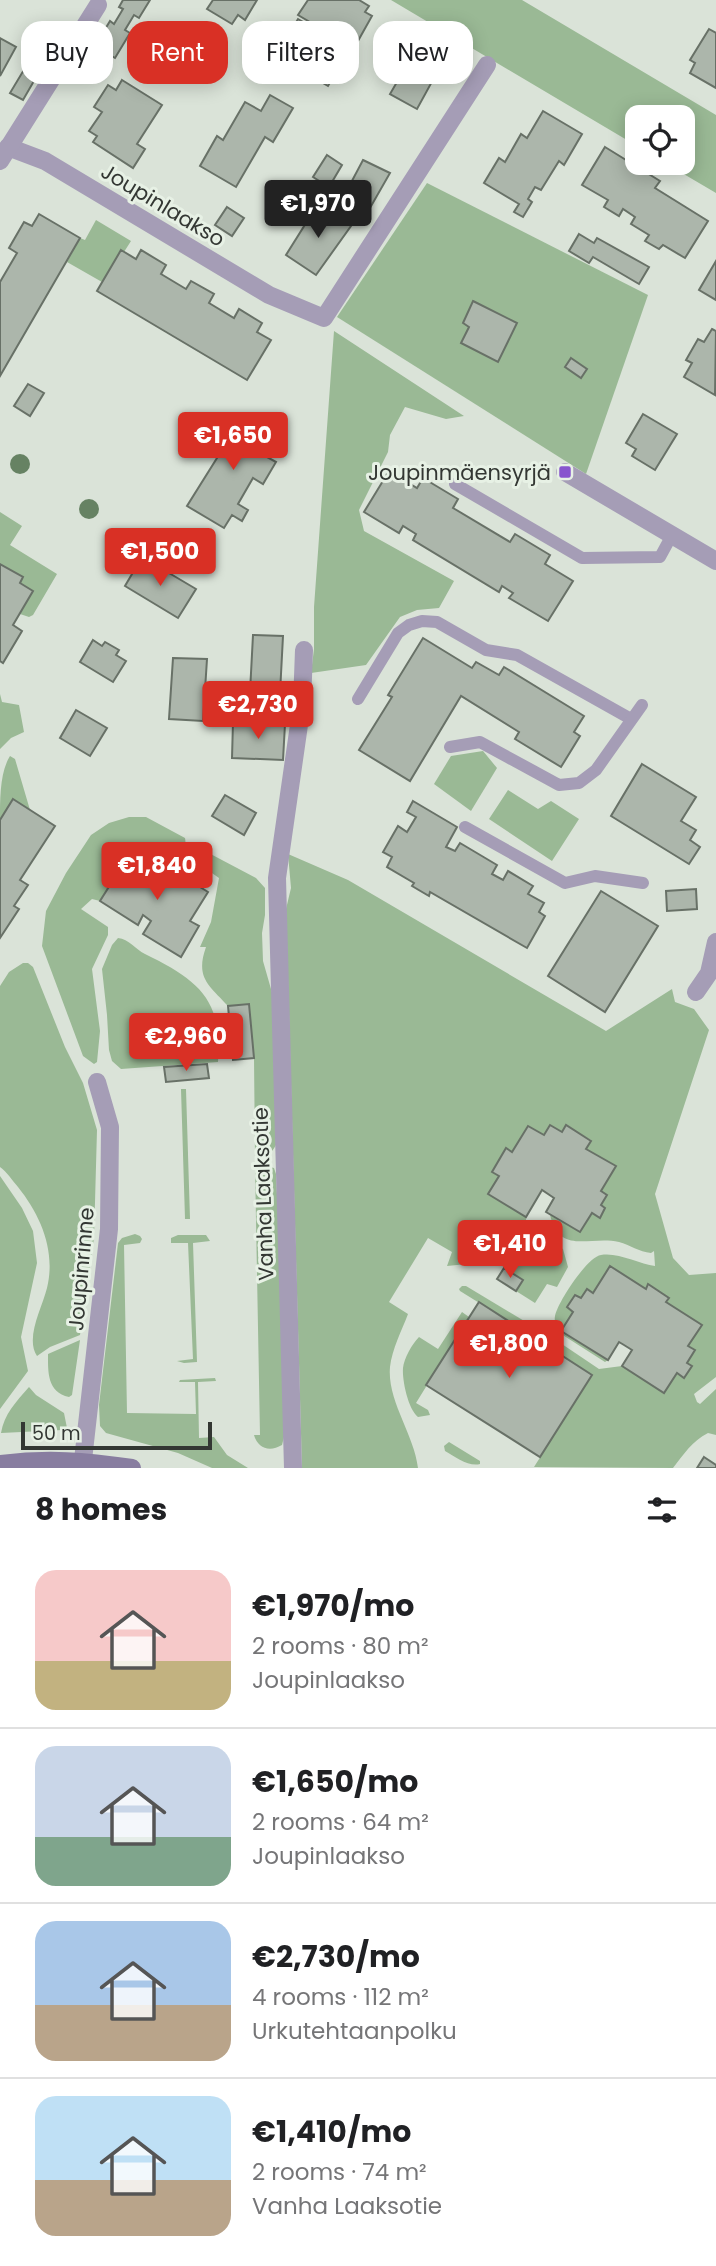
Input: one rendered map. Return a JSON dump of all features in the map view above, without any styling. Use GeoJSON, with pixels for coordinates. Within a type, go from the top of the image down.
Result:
{"type":"FeatureCollection","features":[{"type":"Feature","properties":{"kind":"street"},"geometry":{"type":"LineString","coordinates":[[4,154],[98,5]]}},
{"type":"Feature","properties":{"kind":"street","name":"Joupinlaakso"},"geometry":{"type":"LineString","coordinates":[[4,154],[45,161],[269,295],[324,318],[487,65]]}},
{"type":"Feature","properties":{"kind":"street"},"geometry":{"type":"LineString","coordinates":[[0,131],[5,134],[4,154]]}},
{"type":"Feature","properties":{"kind":"street"},"geometry":{"type":"LineString","coordinates":[[565,472],[716,561]]}},
{"type":"Feature","properties":{"kind":"street","name":"Vanha Laaksotie"},"geometry":{"type":"LineString","coordinates":[[293,1468],[277,878],[302,704],[304,650]]}},
{"type":"Feature","properties":{"kind":"street"},"geometry":{"type":"LineString","coordinates":[[696,992],[709,973],[716,942]]}},
{"type":"Feature","properties":{"kind":"street","name":"Joupinrinne"},"geometry":{"type":"LineString","coordinates":[[83,1460],[109,1229],[110,1127],[97,1082]]}},
{"type":"Feature","properties":{"kind":"street"},"geometry":{"type":"LineString","coordinates":[[0,1464],[83,1460],[132,1468]]}},
{"type":"Feature","properties":{"kind":"lane"},"geometry":{"type":"LineString","coordinates":[[455,484],[582,558],[660,557],[672,535]]}},
{"type":"Feature","properties":{"kind":"lane"},"geometry":{"type":"LineString","coordinates":[[358,699],[398,633],[409,625],[422,621],[437,622],[486,650],[517,655],[631,719]]}},
{"type":"Feature","properties":{"kind":"lane"},"geometry":{"type":"LineString","coordinates":[[450,747],[480,742],[559,785],[579,783],[596,770],[642,705]]}},
{"type":"Feature","properties":{"kind":"lane"},"geometry":{"type":"LineString","coordinates":[[465,827],[565,883],[595,876],[643,883]]}},
{"type":"Feature","properties":{"kind":"green space"},"geometry":{"type":"Polygon","coordinates":[[[391,0],[522,0],[716,115],[716,193],[685,175],[695,175],[695,105],[625,105],[625,139],[473,49],[473,21],[426,21],[391,0]]]}},
{"type":"Feature","properties":{"kind":"green space"},"geometry":{"type":"Polygon","coordinates":[[[427,183],[648,295],[586,474],[337,317],[427,183]]]}},
{"type":"Feature","properties":{"kind":"green space"},"geometry":{"type":"Polygon","coordinates":[[[96,220],[131,241],[124,252],[121,250],[102,282],[67,262],[80,238],[85,240],[96,220]]]}},
{"type":"Feature","properties":{"kind":"green space"},"geometry":{"type":"Polygon","coordinates":[[[334,331],[464,416],[446,419],[405,407],[390,435],[388,452],[359,510],[364,531],[454,581],[439,608],[417,610],[400,617],[366,665],[311,673],[314,607],[334,331]]]}},
{"type":"Feature","properties":{"kind":"green space"},"geometry":{"type":"Polygon","coordinates":[[[0,512],[22,526],[10,545],[57,574],[33,615],[29,617],[20,614],[33,591],[0,564],[0,512]]]}},
{"type":"Feature","properties":{"kind":"green space"},"geometry":{"type":"Polygon","coordinates":[[[0,694],[2,702],[19,705],[24,732],[11,738],[0,749],[0,694]]]}},
{"type":"Feature","properties":{"kind":"green space"},"geometry":{"type":"Polygon","coordinates":[[[483,751],[497,768],[471,811],[434,784],[451,756],[483,751]]]}},
{"type":"Feature","properties":{"kind":"green space"},"geometry":{"type":"Polygon","coordinates":[[[10,756],[15,759],[30,810],[13,799],[0,820],[2,777],[10,756]]]}},
{"type":"Feature","properties":{"kind":"green space"},"geometry":{"type":"Polygon","coordinates":[[[508,790],[538,809],[551,801],[579,819],[552,861],[489,819],[508,790]]]}},
{"type":"Feature","properties":{"kind":"green space"},"geometry":{"type":"Polygon","coordinates":[[[129,817],[146,817],[185,838],[185,847],[168,867],[141,851],[123,878],[117,875],[100,901],[92,899],[81,909],[108,927],[108,935],[92,969],[100,1031],[97,1062],[94,1064],[83,1056],[42,946],[46,911],[66,873],[91,835],[109,823],[129,817]]]}},
{"type":"Feature","properties":{"kind":"green space"},"geometry":{"type":"Polygon","coordinates":[[[203,850],[256,878],[265,888],[263,961],[275,1003],[276,1145],[268,1154],[259,1158],[255,1158],[254,1058],[248,1004],[228,1006],[203,974],[206,947],[200,947],[211,922],[219,878],[192,859],[196,852],[203,850]]]}},
{"type":"Feature","properties":{"kind":"green space"},"geometry":{"type":"Polygon","coordinates":[[[288,854],[348,880],[606,1031],[672,989],[675,1002],[694,1009],[709,1030],[655,1194],[673,1258],[689,1275],[716,1273],[716,1377],[694,1394],[700,1404],[716,1389],[716,1435],[708,1433],[697,1440],[673,1468],[534,1467],[592,1375],[542,1343],[546,1337],[550,1336],[599,1369],[622,1366],[664,1393],[687,1363],[688,1346],[701,1325],[666,1302],[668,1297],[649,1285],[646,1289],[610,1267],[593,1293],[587,1289],[581,1298],[575,1295],[567,1307],[573,1312],[561,1331],[608,1360],[605,1362],[558,1332],[555,1316],[561,1301],[588,1263],[601,1255],[614,1255],[655,1266],[654,1251],[647,1252],[619,1242],[577,1241],[561,1236],[550,1215],[580,1232],[592,1213],[600,1217],[605,1208],[601,1205],[607,1195],[601,1191],[616,1166],[586,1149],[591,1140],[566,1126],[562,1132],[544,1135],[528,1126],[512,1152],[506,1149],[492,1171],[499,1176],[488,1194],[526,1217],[526,1224],[505,1256],[497,1261],[447,1266],[452,1252],[428,1238],[389,1302],[408,1314],[393,1353],[390,1380],[418,1468],[302,1468],[286,909],[291,888],[288,854]]]}},
{"type":"Feature","properties":{"kind":"green space"},"geometry":{"type":"Polygon","coordinates":[[[118,938],[179,973],[203,994],[216,1022],[218,1062],[121,1069],[112,1061],[102,969],[112,945],[118,938]]]}},
{"type":"Feature","properties":{"kind":"green space"},"geometry":{"type":"Polygon","coordinates":[[[23,963],[33,967],[65,1047],[83,1083],[97,1130],[94,1238],[80,1335],[50,1347],[37,1356],[33,1341],[47,1288],[50,1261],[48,1247],[34,1210],[0,1167],[0,986],[9,972],[23,963]]]}},
{"type":"Feature","properties":{"kind":"green space"},"geometry":{"type":"Polygon","coordinates":[[[181,1089],[186,1089],[190,1219],[185,1219],[181,1089]]]}},
{"type":"Feature","properties":{"kind":"green space"},"geometry":{"type":"Polygon","coordinates":[[[255,1166],[274,1168],[276,1174],[282,1297],[284,1437],[282,1445],[269,1449],[261,1446],[254,1435],[260,1435],[255,1166]]]}},
{"type":"Feature","properties":{"kind":"green space"},"geometry":{"type":"Polygon","coordinates":[[[0,1176],[22,1208],[33,1231],[37,1263],[21,1337],[28,1371],[0,1409],[0,1176]]]}},
{"type":"Feature","properties":{"kind":"green space"},"geometry":{"type":"Polygon","coordinates":[[[135,1234],[142,1239],[140,1243],[124,1245],[127,1413],[196,1414],[195,1382],[179,1382],[180,1380],[215,1378],[216,1381],[198,1382],[199,1438],[214,1437],[227,1455],[248,1468],[212,1468],[178,1453],[106,1433],[100,1426],[99,1405],[118,1243],[122,1238],[135,1234]]]}},
{"type":"Feature","properties":{"kind":"green space"},"geometry":{"type":"Polygon","coordinates":[[[531,1234],[536,1234],[563,1249],[568,1267],[557,1287],[547,1284],[535,1303],[516,1291],[523,1280],[504,1268],[531,1234]]]}},
{"type":"Feature","properties":{"kind":"green space"},"geometry":{"type":"Polygon","coordinates":[[[178,1235],[206,1235],[210,1241],[193,1243],[197,1362],[177,1361],[193,1359],[188,1243],[171,1243],[171,1238],[178,1235]]]}},
{"type":"Feature","properties":{"kind":"green space"},"geometry":{"type":"Polygon","coordinates":[[[462,1286],[541,1331],[536,1338],[460,1291],[462,1286]]]}},
{"type":"Feature","properties":{"kind":"green space"},"geometry":{"type":"Polygon","coordinates":[[[462,1312],[469,1317],[416,1403],[428,1410],[430,1415],[418,1417],[411,1408],[405,1387],[403,1368],[407,1356],[419,1337],[438,1349],[462,1312]]]}},
{"type":"Feature","properties":{"kind":"green space"},"geometry":{"type":"Polygon","coordinates":[[[80,1340],[72,1395],[69,1397],[56,1391],[50,1380],[48,1354],[80,1340]]]}},
{"type":"Feature","properties":{"kind":"green space"},"geometry":{"type":"Polygon","coordinates":[[[29,1387],[36,1395],[64,1413],[67,1428],[1,1433],[8,1414],[29,1387]]]}},
{"type":"Feature","properties":{"kind":"green space"},"geometry":{"type":"Polygon","coordinates":[[[449,1442],[480,1461],[480,1464],[467,1463],[445,1451],[444,1446],[449,1442]]]}},
{"type":"Feature","properties":{"kind":"building"},"geometry":{"type":"Polygon","coordinates":[[[123,0],[150,0],[139,18],[134,15],[130,21],[127,21],[127,38],[115,58],[113,23],[123,9],[119,7],[123,0]]]}},
{"type":"Feature","properties":{"kind":"building"},"geometry":{"type":"Polygon","coordinates":[[[213,0],[257,0],[245,20],[238,15],[232,24],[207,9],[213,0]]]}},
{"type":"Feature","properties":{"kind":"building"},"geometry":{"type":"Polygon","coordinates":[[[308,0],[359,0],[369,6],[365,12],[372,16],[359,39],[359,21],[308,21],[298,15],[308,0]]]}},
{"type":"Feature","properties":{"kind":"building"},"geometry":{"type":"Polygon","coordinates":[[[709,29],[716,33],[716,88],[690,73],[695,63],[690,60],[709,29]]]}},
{"type":"Feature","properties":{"kind":"building"},"geometry":{"type":"Polygon","coordinates":[[[0,38],[16,47],[0,76],[0,38]]]}},
{"type":"Feature","properties":{"kind":"building"},"geometry":{"type":"Polygon","coordinates":[[[21,75],[21,84],[32,84],[23,100],[10,93],[21,75]]]}},
{"type":"Feature","properties":{"kind":"building"},"geometry":{"type":"Polygon","coordinates":[[[122,80],[162,105],[137,144],[145,149],[133,168],[93,142],[97,136],[89,131],[102,112],[94,107],[108,85],[116,90],[122,80]]]}},
{"type":"Feature","properties":{"kind":"building"},"geometry":{"type":"Polygon","coordinates":[[[396,84],[431,84],[417,109],[390,94],[396,84]]]}},
{"type":"Feature","properties":{"kind":"building"},"geometry":{"type":"Polygon","coordinates":[[[270,95],[293,108],[273,142],[265,137],[236,187],[200,166],[217,136],[223,140],[245,102],[261,111],[270,95]]]}},
{"type":"Feature","properties":{"kind":"building"},"geometry":{"type":"Polygon","coordinates":[[[543,111],[582,134],[564,165],[559,161],[541,190],[535,187],[528,199],[532,202],[523,217],[514,212],[519,204],[484,183],[499,158],[505,162],[521,134],[527,138],[543,111]]]}},
{"type":"Feature","properties":{"kind":"building"},"geometry":{"type":"Polygon","coordinates":[[[605,147],[625,159],[625,175],[650,175],[660,181],[655,188],[708,221],[685,258],[663,245],[659,249],[645,241],[649,235],[631,224],[635,217],[623,209],[619,216],[604,207],[608,200],[582,185],[605,147]]]}},
{"type":"Feature","properties":{"kind":"building"},"geometry":{"type":"Polygon","coordinates":[[[327,155],[342,165],[329,187],[313,177],[327,155]]]}},
{"type":"Feature","properties":{"kind":"building"},"geometry":{"type":"Polygon","coordinates":[[[363,160],[390,173],[370,208],[345,194],[363,160]]]}},
{"type":"Feature","properties":{"kind":"building"},"geometry":{"type":"Polygon","coordinates":[[[318,204],[351,226],[316,275],[286,255],[318,204]]]}},
{"type":"Feature","properties":{"kind":"building"},"geometry":{"type":"Polygon","coordinates":[[[227,207],[244,218],[232,236],[215,225],[227,207]]]}},
{"type":"Feature","properties":{"kind":"building"},"geometry":{"type":"Polygon","coordinates":[[[39,214],[80,238],[0,376],[0,282],[17,253],[9,248],[24,222],[32,226],[39,214]]]}},
{"type":"Feature","properties":{"kind":"building"},"geometry":{"type":"Polygon","coordinates":[[[579,234],[594,243],[597,238],[649,267],[639,284],[593,257],[589,263],[569,251],[579,234]]]}},
{"type":"Feature","properties":{"kind":"building"},"geometry":{"type":"Polygon","coordinates":[[[121,250],[136,259],[141,250],[166,265],[161,274],[186,289],[191,281],[214,294],[209,303],[234,318],[239,309],[262,323],[257,332],[271,340],[247,380],[97,291],[121,250]]]}},
{"type":"Feature","properties":{"kind":"building"},"geometry":{"type":"Polygon","coordinates":[[[716,261],[716,300],[699,290],[716,261]]]}},
{"type":"Feature","properties":{"kind":"building"},"geometry":{"type":"Polygon","coordinates":[[[473,301],[517,323],[498,362],[461,343],[469,327],[463,323],[473,301]]]}},
{"type":"Feature","properties":{"kind":"building"},"geometry":{"type":"Polygon","coordinates":[[[712,329],[716,331],[715,395],[684,377],[692,363],[686,360],[698,339],[704,342],[712,329]]]}},
{"type":"Feature","properties":{"kind":"building"},"geometry":{"type":"Polygon","coordinates":[[[571,358],[587,369],[581,378],[565,367],[571,358]]]}},
{"type":"Feature","properties":{"kind":"building"},"geometry":{"type":"Polygon","coordinates":[[[28,384],[44,393],[30,416],[14,406],[28,384]]]}},
{"type":"Feature","properties":{"kind":"building"},"geometry":{"type":"Polygon","coordinates":[[[232,414],[275,440],[265,456],[276,462],[263,484],[253,478],[238,504],[248,510],[242,521],[232,515],[224,528],[187,506],[217,458],[209,453],[232,414]]]}},
{"type":"Feature","properties":{"kind":"building"},"geometry":{"type":"Polygon","coordinates":[[[643,414],[677,434],[655,470],[632,456],[636,449],[626,443],[643,414]]]}},
{"type":"Feature","properties":{"kind":"building"},"geometry":{"type":"Polygon","coordinates":[[[389,471],[417,488],[423,478],[458,499],[453,508],[510,542],[515,534],[550,555],[545,564],[573,581],[548,621],[509,598],[513,593],[502,586],[499,592],[413,540],[416,534],[403,526],[399,533],[364,512],[389,471]]]}},
{"type":"Feature","properties":{"kind":"building"},"geometry":{"type":"Polygon","coordinates":[[[142,557],[196,589],[178,618],[125,586],[142,557]]]}},
{"type":"Feature","properties":{"kind":"building"},"geometry":{"type":"Polygon","coordinates":[[[0,564],[23,577],[20,583],[33,591],[13,625],[22,631],[3,663],[0,661],[0,564]]]}},
{"type":"Feature","properties":{"kind":"building"},"geometry":{"type":"Polygon","coordinates":[[[253,635],[283,636],[280,693],[250,692],[253,635]]]}},
{"type":"Feature","properties":{"kind":"building"},"geometry":{"type":"Polygon","coordinates":[[[423,638],[472,668],[476,662],[499,675],[504,667],[584,716],[574,732],[580,736],[561,767],[515,739],[519,732],[461,696],[410,781],[359,750],[392,697],[388,695],[423,638]]]}},
{"type":"Feature","properties":{"kind":"building"},"geometry":{"type":"Polygon","coordinates":[[[93,640],[102,646],[105,642],[119,650],[116,655],[126,661],[113,682],[80,662],[93,640]]]}},
{"type":"Feature","properties":{"kind":"building"},"geometry":{"type":"Polygon","coordinates":[[[173,658],[207,659],[203,721],[169,719],[173,658]]]}},
{"type":"Feature","properties":{"kind":"building"},"geometry":{"type":"Polygon","coordinates":[[[76,710],[107,728],[90,756],[60,738],[76,710]]]}},
{"type":"Feature","properties":{"kind":"building"},"geometry":{"type":"Polygon","coordinates":[[[233,722],[285,724],[283,760],[232,758],[233,722]]]}},
{"type":"Feature","properties":{"kind":"building"},"geometry":{"type":"Polygon","coordinates":[[[642,764],[696,797],[681,821],[696,830],[690,840],[700,847],[689,864],[611,816],[642,764]]]}},
{"type":"Feature","properties":{"kind":"building"},"geometry":{"type":"Polygon","coordinates":[[[225,795],[256,813],[244,835],[212,816],[225,795]]]}},
{"type":"Feature","properties":{"kind":"building"},"geometry":{"type":"Polygon","coordinates":[[[13,799],[55,826],[20,880],[28,885],[14,906],[19,909],[0,938],[0,820],[13,799]]]}},
{"type":"Feature","properties":{"kind":"building"},"geometry":{"type":"Polygon","coordinates":[[[413,801],[457,827],[446,847],[455,851],[460,843],[497,865],[492,874],[503,880],[508,871],[533,886],[528,894],[544,903],[539,912],[545,916],[527,948],[430,892],[429,896],[412,886],[414,883],[387,867],[392,857],[383,852],[398,826],[407,832],[416,817],[407,812],[413,801]]]}},
{"type":"Feature","properties":{"kind":"building"},"geometry":{"type":"Polygon","coordinates":[[[141,850],[208,892],[190,921],[199,926],[181,957],[143,934],[151,921],[143,915],[138,925],[100,901],[117,874],[123,878],[141,850]]]}},
{"type":"Feature","properties":{"kind":"building"},"geometry":{"type":"Polygon","coordinates":[[[696,889],[697,909],[667,911],[666,891],[696,889]]]}},
{"type":"Feature","properties":{"kind":"building"},"geometry":{"type":"Polygon","coordinates":[[[601,891],[658,926],[605,1012],[548,976],[601,891]]]}},
{"type":"Feature","properties":{"kind":"building"},"geometry":{"type":"Polygon","coordinates":[[[249,1004],[254,1058],[233,1060],[228,1006],[249,1004]]]}},
{"type":"Feature","properties":{"kind":"building"},"geometry":{"type":"Polygon","coordinates":[[[207,1064],[209,1078],[166,1082],[164,1067],[207,1064]]]}},
{"type":"Feature","properties":{"kind":"building"},"geometry":{"type":"Polygon","coordinates":[[[550,1125],[562,1132],[566,1125],[591,1141],[586,1149],[616,1166],[601,1191],[607,1195],[601,1205],[605,1208],[600,1218],[592,1213],[580,1232],[546,1212],[554,1198],[542,1190],[526,1217],[488,1194],[499,1176],[492,1172],[506,1148],[512,1152],[528,1126],[544,1135],[550,1125]]]}},
{"type":"Feature","properties":{"kind":"building"},"geometry":{"type":"Polygon","coordinates":[[[610,1266],[646,1289],[648,1284],[669,1298],[666,1302],[702,1325],[688,1346],[695,1350],[687,1363],[692,1366],[684,1378],[677,1373],[664,1393],[622,1366],[632,1350],[624,1345],[619,1342],[608,1360],[561,1331],[573,1312],[567,1307],[575,1295],[581,1298],[587,1289],[593,1293],[610,1266]]]}},
{"type":"Feature","properties":{"kind":"building"},"geometry":{"type":"Polygon","coordinates":[[[504,1268],[523,1280],[516,1291],[497,1279],[504,1268]]]}},
{"type":"Feature","properties":{"kind":"building"},"geometry":{"type":"Polygon","coordinates":[[[479,1302],[592,1375],[540,1457],[426,1385],[479,1302]]]}},
{"type":"Feature","properties":{"kind":"building"},"geometry":{"type":"Polygon","coordinates":[[[704,1457],[716,1465],[716,1468],[697,1468],[704,1457]]]}},
{"type":"Feature","properties":{"kind":"place","name":"Joupinmäensyrjä"},"geometry":{"type":"Point","coordinates":[565,472]}}]}
